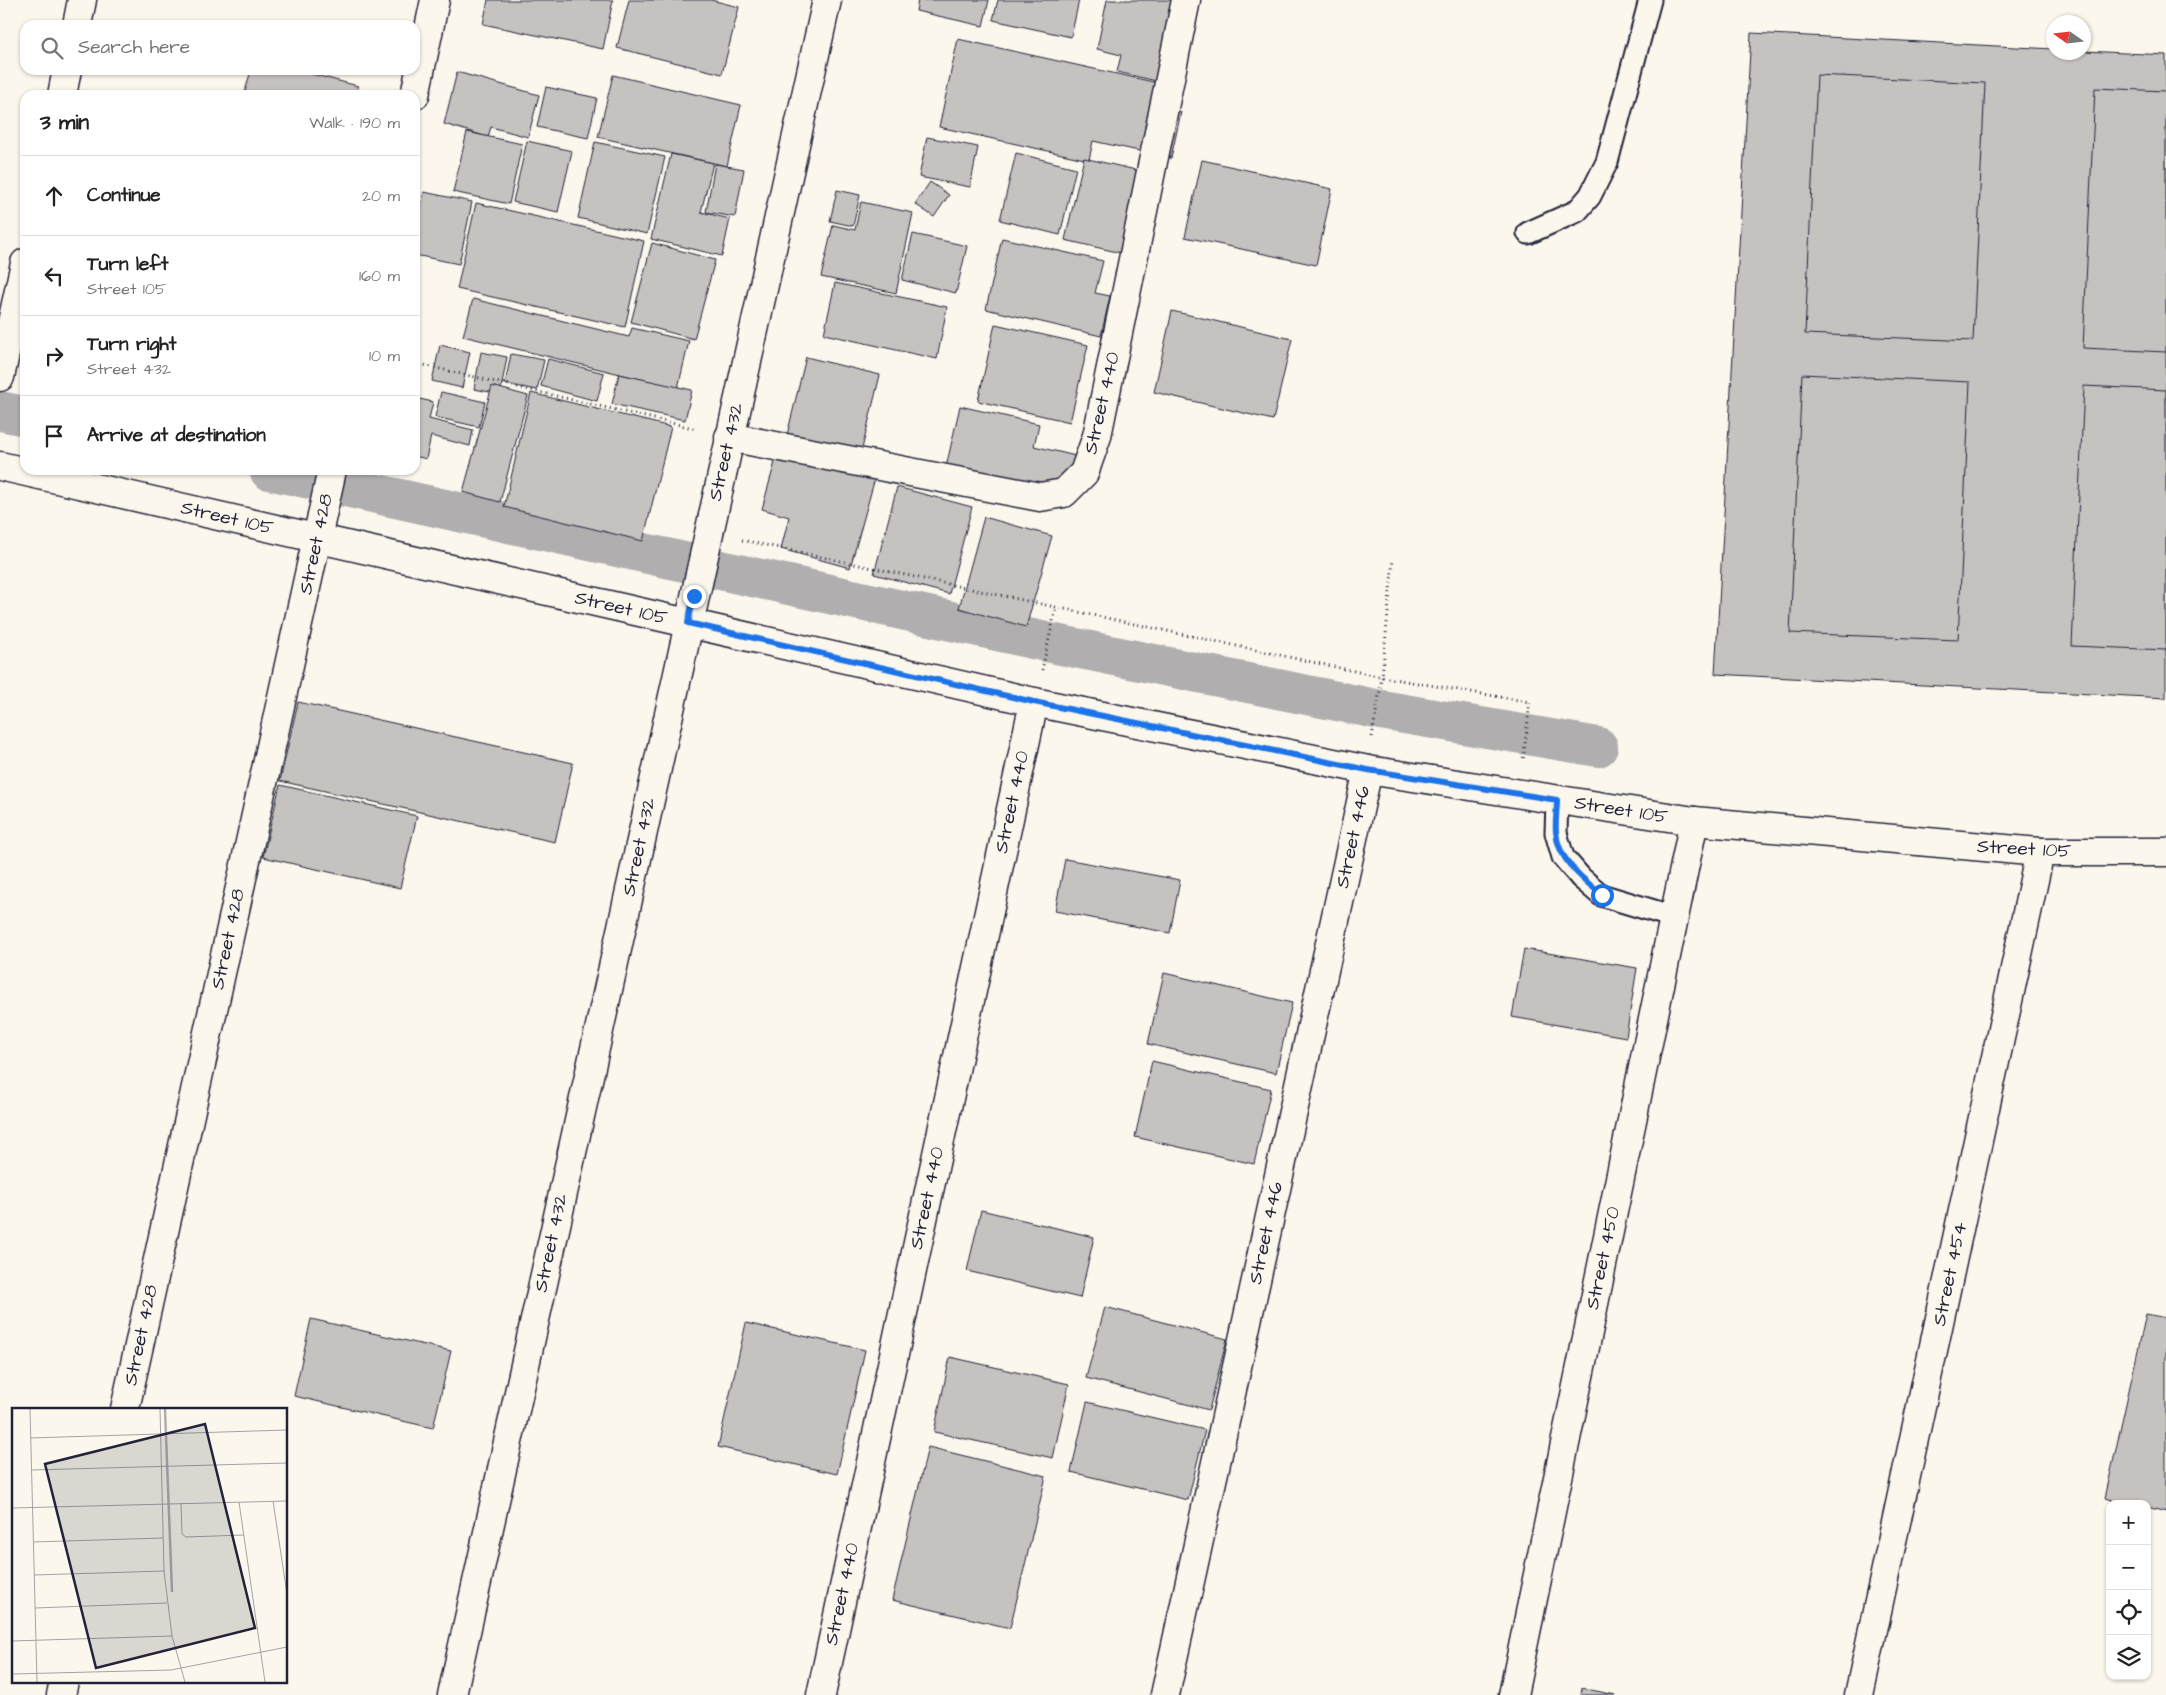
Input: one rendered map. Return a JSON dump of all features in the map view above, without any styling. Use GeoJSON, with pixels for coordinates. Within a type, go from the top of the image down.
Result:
{"type":"FeatureCollection","features":[{"type":"Feature","properties":{"kind":"street"},"geometry":{"type":"LineString","coordinates":[[78,20],[82,0]]}},
{"type":"Feature","properties":{"kind":"street"},"geometry":{"type":"LineString","coordinates":[[420,71],[435,0]]}},
{"type":"Feature","properties":{"kind":"street","name":"Street 432"},"geometry":{"type":"LineString","coordinates":[[452,1695],[827,0]]}},
{"type":"Feature","properties":{"kind":"street","name":"Street 440"},"geometry":{"type":"LineString","coordinates":[[730,437],[1040,497],[1064,493],[1084,473],[1097,436],[1186,0]]}},
{"type":"Feature","properties":{"kind":"street"},"geometry":{"type":"LineString","coordinates":[[63,90],[66,75]]}},
{"type":"Feature","properties":{"kind":"street"},"geometry":{"type":"LineString","coordinates":[[416,90],[419,75]]}},
{"type":"Feature","properties":{"kind":"street"},"geometry":{"type":"LineString","coordinates":[[0,377],[20,286]]}},
{"type":"Feature","properties":{"kind":"street","name":"Street 105"},"geometry":{"type":"LineString","coordinates":[[0,466],[20,471]]}},
{"type":"Feature","properties":{"kind":"street","name":"Street 105"},"geometry":{"type":"LineString","coordinates":[[40,475],[1034,702],[1368,770],[1694,821],[2040,852],[2166,852]]}},
{"type":"Feature","properties":{"kind":"street","name":"Street 428"},"geometry":{"type":"LineString","coordinates":[[125,1408],[331,475]]}},
{"type":"Feature","properties":{"kind":"street","name":"Street 440"},"geometry":{"type":"LineString","coordinates":[[821,1695],[1034,702]]}},
{"type":"Feature","properties":{"kind":"street","name":"Street 446"},"geometry":{"type":"LineString","coordinates":[[1165,1695],[1368,770]]}},
{"type":"Feature","properties":{"kind":"street","name":"Street 450"},"geometry":{"type":"LineString","coordinates":[[1513,1695],[1694,821]]}},
{"type":"Feature","properties":{"kind":"street","name":"Street 454"},"geometry":{"type":"LineString","coordinates":[[1859,1695],[2040,852]]}},
{"type":"Feature","properties":{"kind":"street"},"geometry":{"type":"LineString","coordinates":[[61,1695],[64,1682]]}},
{"type":"Feature","properties":{"kind":"lane"},"geometry":{"type":"LineString","coordinates":[[1528,233],[1576,211],[1590,196],[1607,162],[1650,0]]}},
{"type":"Feature","properties":{"kind":"lane"},"geometry":{"type":"LineString","coordinates":[[1557,800],[1556,833],[1563,857],[1581,878],[1602,895],[1674,918]]}},
{"type":"Feature","properties":{"kind":"path"},"geometry":{"type":"LineString","coordinates":[[420,364],[730,437]]}},
{"type":"Feature","properties":{"kind":"path"},"geometry":{"type":"LineString","coordinates":[[708,533],[1055,610],[1382,677],[1530,702],[1524,756]]}},
{"type":"Feature","properties":{"kind":"path"},"geometry":{"type":"LineString","coordinates":[[1372,732],[1382,677],[1393,559]]}},
{"type":"Feature","properties":{"kind":"path"},"geometry":{"type":"LineString","coordinates":[[1044,662],[1055,610]]}},
{"type":"Feature","properties":{"kind":"building"},"geometry":{"type":"Polygon","coordinates":[[[488,0],[613,0],[603,49],[483,24],[488,0]]]}},
{"type":"Feature","properties":{"kind":"building"},"geometry":{"type":"Polygon","coordinates":[[[629,0],[711,0],[739,7],[722,74],[617,48],[629,0]]]}},
{"type":"Feature","properties":{"kind":"building"},"geometry":{"type":"Polygon","coordinates":[[[918,0],[989,0],[983,26],[916,11],[918,0]]]}},
{"type":"Feature","properties":{"kind":"building"},"geometry":{"type":"Polygon","coordinates":[[[998,0],[1079,0],[1071,37],[993,20],[998,0]]]}},
{"type":"Feature","properties":{"kind":"building"},"geometry":{"type":"Polygon","coordinates":[[[1107,0],[1178,0],[1161,82],[1117,72],[1121,55],[1097,49],[1107,0]]]}},
{"type":"Feature","properties":{"kind":"building"},"geometry":{"type":"Polygon","coordinates":[[[1751,33],[2046,49],[2046,60],[2091,60],[2091,51],[2166,55],[2166,698],[1715,674],[1751,33]]]}},
{"type":"Feature","properties":{"kind":"building"},"geometry":{"type":"Polygon","coordinates":[[[958,39],[1158,83],[1153,107],[1181,112],[1171,158],[1093,141],[1089,160],[939,127],[958,39]]]}},
{"type":"Feature","properties":{"kind":"building"},"geometry":{"type":"Polygon","coordinates":[[[457,72],[539,95],[528,137],[491,127],[488,137],[444,124],[457,72]]]}},
{"type":"Feature","properties":{"kind":"building"},"geometry":{"type":"Polygon","coordinates":[[[250,75],[315,75],[358,86],[357,90],[245,90],[250,75]]]}},
{"type":"Feature","properties":{"kind":"building"},"geometry":{"type":"Polygon","coordinates":[[[613,75],[741,105],[727,166],[598,137],[613,75]]]}},
{"type":"Feature","properties":{"kind":"building"},"geometry":{"type":"Polygon","coordinates":[[[1817,75],[1985,83],[1973,341],[1805,334],[1817,75]]]}},
{"type":"Feature","properties":{"kind":"building"},"geometry":{"type":"Polygon","coordinates":[[[546,87],[597,98],[588,138],[537,127],[546,87]]]}},
{"type":"Feature","properties":{"kind":"building"},"geometry":{"type":"Polygon","coordinates":[[[2095,88],[2166,91],[2166,352],[2083,348],[2095,88]]]}},
{"type":"Feature","properties":{"kind":"building"},"geometry":{"type":"Polygon","coordinates":[[[467,132],[522,144],[509,204],[453,192],[467,132]]]}},
{"type":"Feature","properties":{"kind":"building"},"geometry":{"type":"Polygon","coordinates":[[[927,137],[978,147],[970,187],[919,177],[927,137]]]}},
{"type":"Feature","properties":{"kind":"building"},"geometry":{"type":"Polygon","coordinates":[[[527,141],[572,151],[558,212],[513,202],[527,141]]]}},
{"type":"Feature","properties":{"kind":"building"},"geometry":{"type":"Polygon","coordinates":[[[595,142],[665,157],[647,234],[578,218],[595,142]]]}},
{"type":"Feature","properties":{"kind":"building"},"geometry":{"type":"Polygon","coordinates":[[[1016,153],[1076,168],[1060,235],[1000,220],[1016,153]]]}},
{"type":"Feature","properties":{"kind":"building"},"geometry":{"type":"Polygon","coordinates":[[[671,154],[713,163],[701,212],[730,219],[722,256],[651,239],[671,154]]]}},
{"type":"Feature","properties":{"kind":"building"},"geometry":{"type":"Polygon","coordinates":[[[1084,158],[1153,174],[1134,256],[1065,240],[1084,158]]]}},
{"type":"Feature","properties":{"kind":"building"},"geometry":{"type":"Polygon","coordinates":[[[1202,160],[1332,189],[1316,265],[1185,237],[1202,160]]]}},
{"type":"Feature","properties":{"kind":"building"},"geometry":{"type":"Polygon","coordinates":[[[715,164],[744,169],[735,217],[706,212],[715,164]]]}},
{"type":"Feature","properties":{"kind":"building"},"geometry":{"type":"Polygon","coordinates":[[[930,182],[949,195],[934,217],[915,204],[930,182]]]}},
{"type":"Feature","properties":{"kind":"building"},"geometry":{"type":"Polygon","coordinates":[[[837,190],[860,195],[853,226],[830,221],[837,190]]]}},
{"type":"Feature","properties":{"kind":"building"},"geometry":{"type":"Polygon","coordinates":[[[424,192],[472,202],[459,264],[420,256],[420,211],[424,192]]]}},
{"type":"Feature","properties":{"kind":"building"},"geometry":{"type":"Polygon","coordinates":[[[861,202],[913,213],[896,293],[821,277],[833,225],[855,230],[861,202]]]}},
{"type":"Feature","properties":{"kind":"building"},"geometry":{"type":"Polygon","coordinates":[[[476,203],[644,241],[625,327],[457,289],[476,203]]]}},
{"type":"Feature","properties":{"kind":"building"},"geometry":{"type":"Polygon","coordinates":[[[913,234],[967,246],[956,293],[902,280],[913,234]]]}},
{"type":"Feature","properties":{"kind":"building"},"geometry":{"type":"Polygon","coordinates":[[[1002,238],[1103,261],[1095,293],[1110,296],[1101,336],[986,309],[1002,238]]]}},
{"type":"Feature","properties":{"kind":"building"},"geometry":{"type":"Polygon","coordinates":[[[652,243],[715,260],[694,339],[631,322],[652,243]]]}},
{"type":"Feature","properties":{"kind":"building"},"geometry":{"type":"Polygon","coordinates":[[[835,283],[947,307],[937,359],[824,334],[835,283]]]}},
{"type":"Feature","properties":{"kind":"building"},"geometry":{"type":"Polygon","coordinates":[[[473,299],[629,337],[632,328],[689,341],[678,388],[463,336],[473,299]]]}},
{"type":"Feature","properties":{"kind":"building"},"geometry":{"type":"Polygon","coordinates":[[[1172,311],[1292,339],[1273,420],[1154,392],[1172,311]]]}},
{"type":"Feature","properties":{"kind":"building"},"geometry":{"type":"Polygon","coordinates":[[[995,324],[1088,345],[1070,422],[978,401],[995,324]]]}},
{"type":"Feature","properties":{"kind":"building"},"geometry":{"type":"Polygon","coordinates":[[[440,345],[470,352],[462,388],[432,381],[440,345]]]}},
{"type":"Feature","properties":{"kind":"building"},"geometry":{"type":"Polygon","coordinates":[[[481,352],[507,357],[500,394],[474,389],[481,352]]]}},
{"type":"Feature","properties":{"kind":"building"},"geometry":{"type":"Polygon","coordinates":[[[511,354],[544,360],[537,390],[505,384],[511,354]]]}},
{"type":"Feature","properties":{"kind":"building"},"geometry":{"type":"Polygon","coordinates":[[[806,357],[880,375],[860,457],[786,439],[806,357]]]}},
{"type":"Feature","properties":{"kind":"building"},"geometry":{"type":"Polygon","coordinates":[[[548,359],[604,373],[597,401],[541,386],[548,359]]]}},
{"type":"Feature","properties":{"kind":"building"},"geometry":{"type":"Polygon","coordinates":[[[619,374],[692,390],[685,420],[612,404],[619,374]]]}},
{"type":"Feature","properties":{"kind":"building"},"geometry":{"type":"Polygon","coordinates":[[[1802,374],[1970,382],[1958,640],[1790,633],[1802,374]]]}},
{"type":"Feature","properties":{"kind":"building"},"geometry":{"type":"Polygon","coordinates":[[[492,386],[528,396],[500,502],[463,492],[492,386]]]}},
{"type":"Feature","properties":{"kind":"building"},"geometry":{"type":"Polygon","coordinates":[[[2084,386],[2166,390],[2166,650],[2072,646],[2084,386]]]}},
{"type":"Feature","properties":{"kind":"building"},"geometry":{"type":"Polygon","coordinates":[[[441,392],[485,402],[479,427],[435,417],[441,392]]]}},
{"type":"Feature","properties":{"kind":"building"},"geometry":{"type":"Polygon","coordinates":[[[531,393],[671,427],[643,541],[504,507],[531,393]]]}},
{"type":"Feature","properties":{"kind":"building"},"geometry":{"type":"Polygon","coordinates":[[[420,399],[433,402],[429,419],[473,430],[470,446],[431,436],[426,459],[420,457],[420,399]]]}},
{"type":"Feature","properties":{"kind":"building"},"geometry":{"type":"Polygon","coordinates":[[[960,406],[1039,424],[1034,446],[1084,458],[1075,497],[946,467],[960,406]]]}},
{"type":"Feature","properties":{"kind":"building"},"geometry":{"type":"Polygon","coordinates":[[[778,451],[875,478],[850,568],[781,549],[789,517],[762,509],[778,451]]]}},
{"type":"Feature","properties":{"kind":"building"},"geometry":{"type":"Polygon","coordinates":[[[897,487],[972,507],[949,594],[874,574],[897,487]]]}},
{"type":"Feature","properties":{"kind":"building"},"geometry":{"type":"Polygon","coordinates":[[[984,517],[1052,536],[1026,627],[959,608],[984,517]]]}},
{"type":"Feature","properties":{"kind":"building"},"geometry":{"type":"Polygon","coordinates":[[[298,702],[573,763],[555,842],[280,781],[298,702]]]}},
{"type":"Feature","properties":{"kind":"building"},"geometry":{"type":"Polygon","coordinates":[[[280,785],[417,816],[400,888],[263,857],[280,785]]]}},
{"type":"Feature","properties":{"kind":"building"},"geometry":{"type":"Polygon","coordinates":[[[1065,859],[1180,880],[1170,933],[1055,911],[1065,859]]]}},
{"type":"Feature","properties":{"kind":"building"},"geometry":{"type":"Polygon","coordinates":[[[1524,949],[1637,968],[1626,1037],[1512,1017],[1524,949]]]}},
{"type":"Feature","properties":{"kind":"building"},"geometry":{"type":"Polygon","coordinates":[[[1164,973],[1292,1003],[1276,1073],[1148,1044],[1164,973]]]}},
{"type":"Feature","properties":{"kind":"building"},"geometry":{"type":"Polygon","coordinates":[[[1152,1061],[1271,1089],[1254,1164],[1135,1137],[1152,1061]]]}},
{"type":"Feature","properties":{"kind":"building"},"geometry":{"type":"Polygon","coordinates":[[[981,1210],[1094,1237],[1080,1298],[967,1271],[981,1210]]]}},
{"type":"Feature","properties":{"kind":"building"},"geometry":{"type":"Polygon","coordinates":[[[1105,1307],[1227,1339],[1209,1410],[1086,1378],[1105,1307]]]}},
{"type":"Feature","properties":{"kind":"building"},"geometry":{"type":"Polygon","coordinates":[[[2146,1314],[2166,1318],[2166,1512],[2151,1508],[2151,1500],[2114,1500],[2105,1498],[2146,1314]]]}},
{"type":"Feature","properties":{"kind":"building"},"geometry":{"type":"Polygon","coordinates":[[[311,1319],[451,1351],[433,1428],[294,1396],[311,1319]]]}},
{"type":"Feature","properties":{"kind":"building"},"geometry":{"type":"Polygon","coordinates":[[[746,1323],[865,1350],[837,1474],[718,1447],[746,1323]]]}},
{"type":"Feature","properties":{"kind":"building"},"geometry":{"type":"Polygon","coordinates":[[[950,1357],[1069,1384],[1053,1458],[934,1432],[950,1357]]]}},
{"type":"Feature","properties":{"kind":"building"},"geometry":{"type":"Polygon","coordinates":[[[1087,1402],[1205,1430],[1188,1500],[1071,1472],[1087,1402]]]}},
{"type":"Feature","properties":{"kind":"building"},"geometry":{"type":"Polygon","coordinates":[[[928,1447],[1046,1476],[1010,1628],[892,1600],[928,1447]]]}},
{"type":"Feature","properties":{"kind":"building"},"geometry":{"type":"Polygon","coordinates":[[[1582,1688],[1615,1695],[1581,1695],[1582,1688]]]}},
{"type":"Feature","properties":{"kind":"waterway"},"geometry":{"type":"LineString","coordinates":[[0,411],[20,415]]}},
{"type":"Feature","properties":{"kind":"waterway"},"geometry":{"type":"LineString","coordinates":[[292,475],[1046,642],[1381,710],[1598,747]]}},
{"type":"Feature","properties":{"kind":"route"},"geometry":{"type":"LineString","coordinates":[[694,596],[688,623],[1034,702],[1368,770],[1557,800],[1556,833],[1563,857],[1581,878],[1602,895]]}}]}
